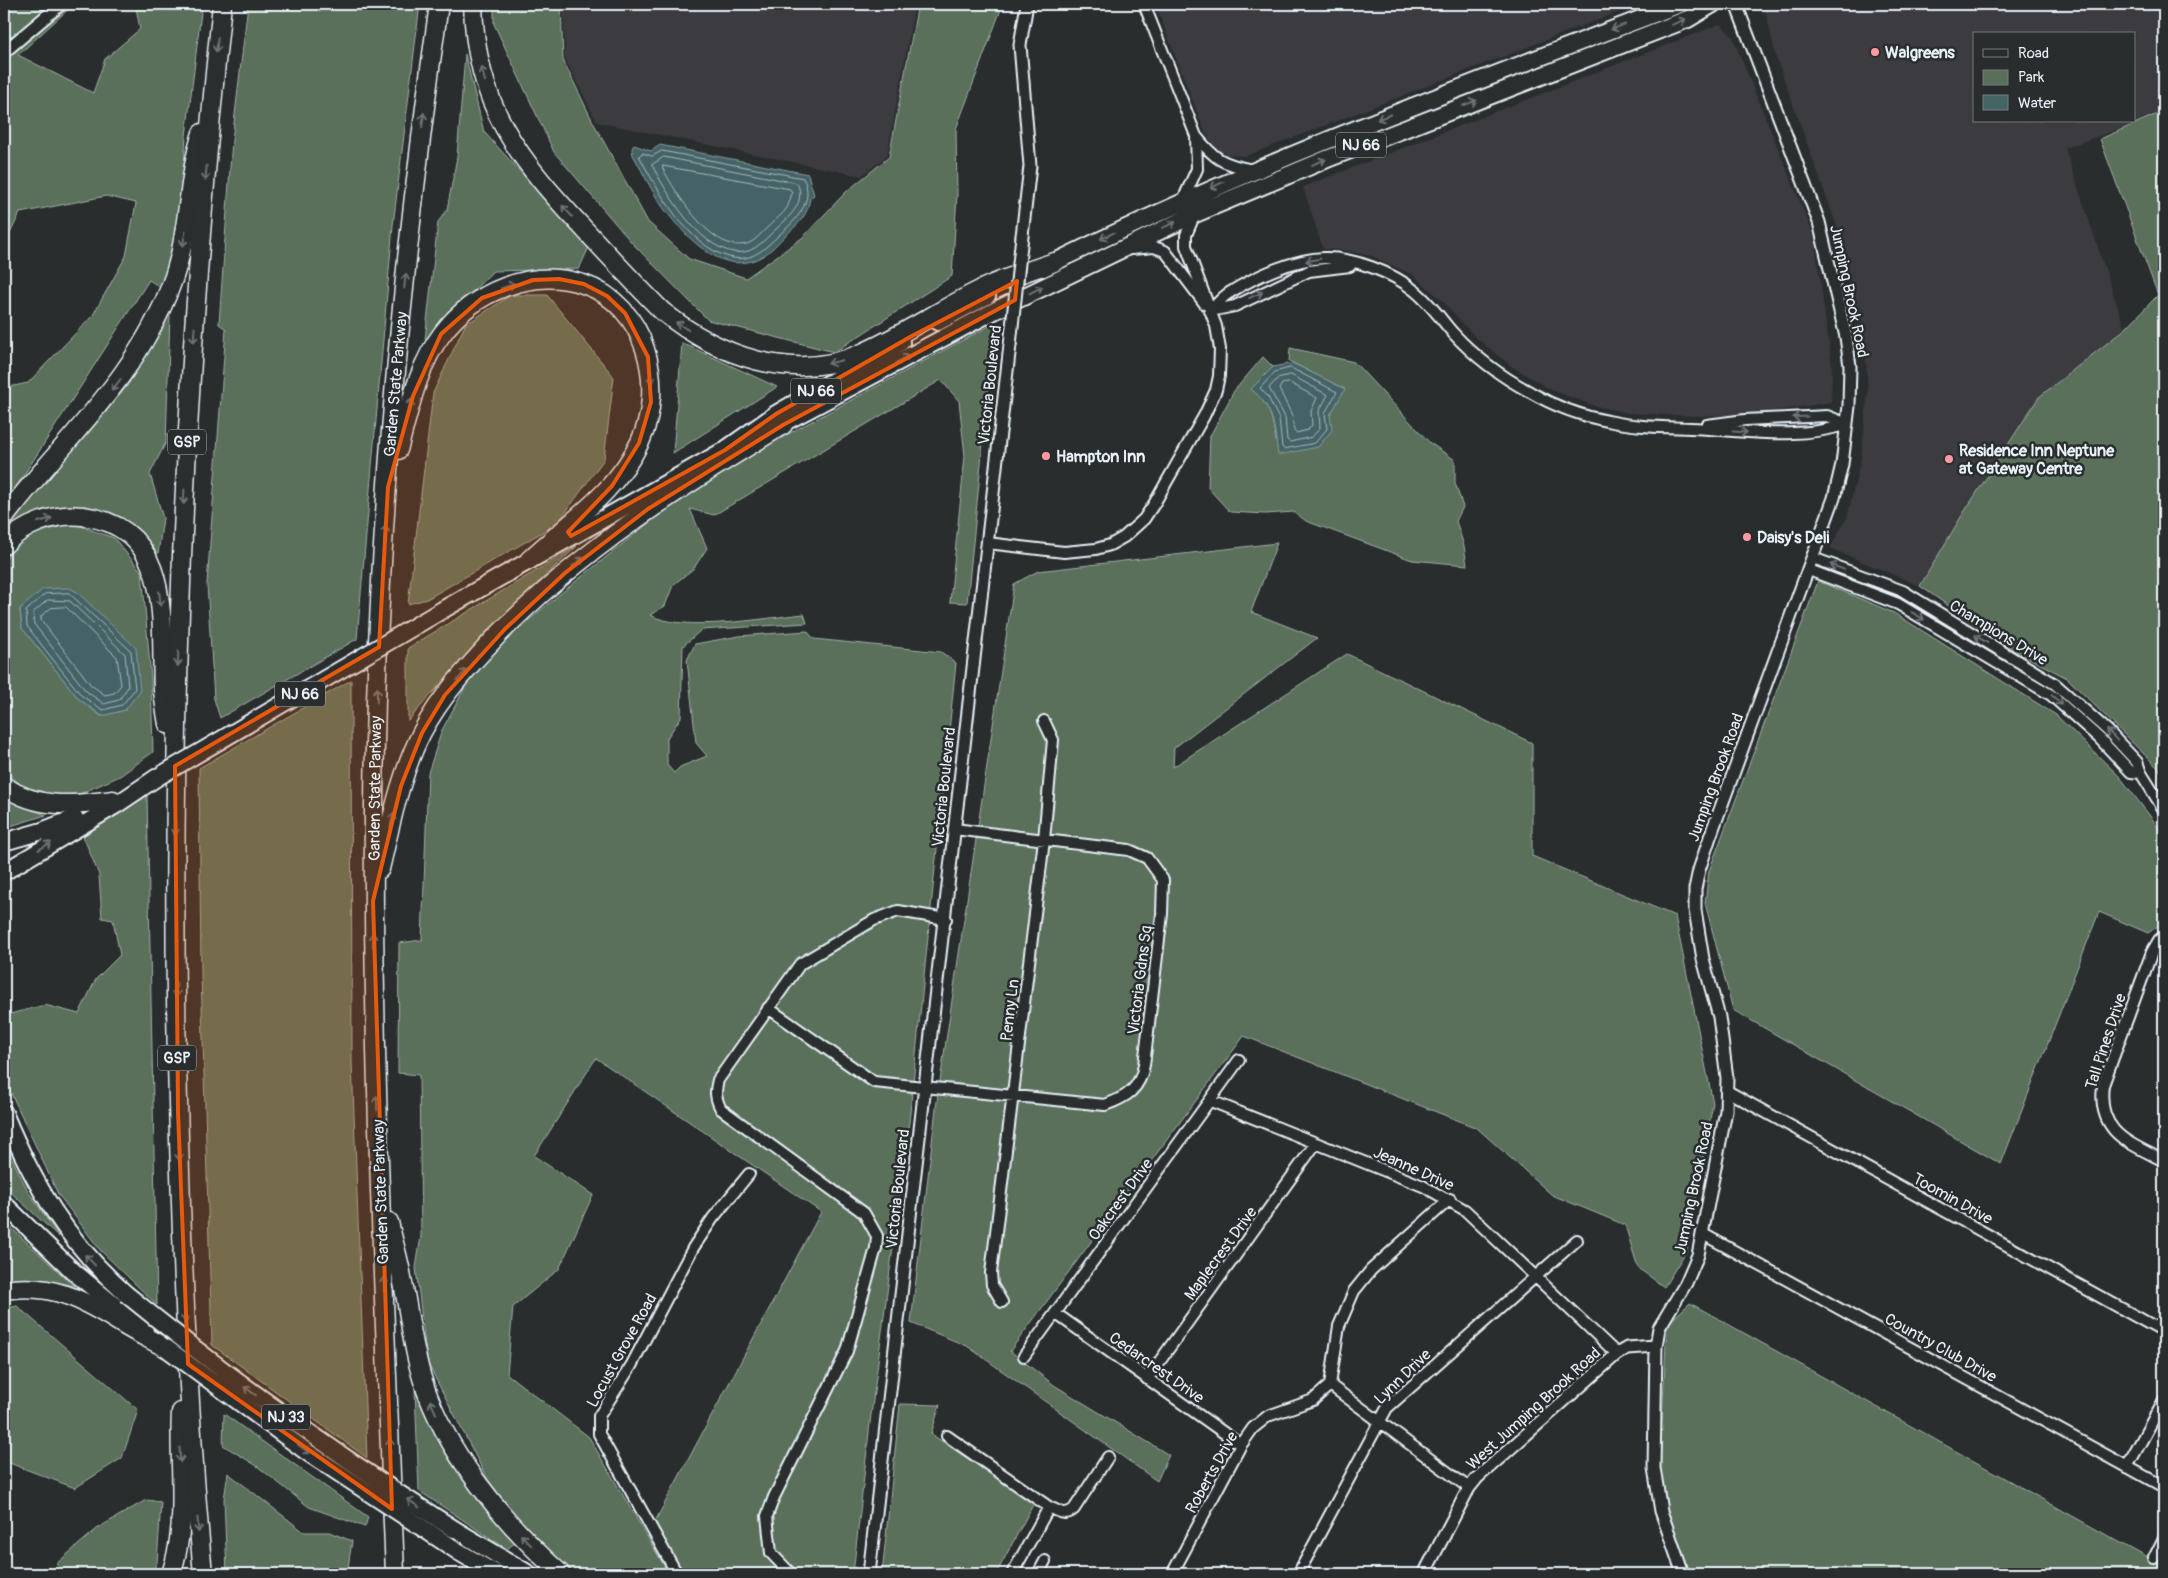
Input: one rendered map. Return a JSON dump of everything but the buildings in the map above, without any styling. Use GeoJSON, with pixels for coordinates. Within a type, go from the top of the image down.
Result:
{"type":"FeatureCollection","features":[{"type":"Feature","properties":{"kind":"highway","name":"GSP"},"geometry":{"type":"LineString","coordinates":[[203,1574],[186,1336],[176,1012],[175,779],[184,491],[196,290],[211,107],[222,4]]}},
{"type":"Feature","properties":{"kind":"highway","name":"Garden State Parkway"},"geometry":{"type":"LineString","coordinates":[[395,1574],[374,1017],[373,901],[376,722],[388,487],[408,249],[439,4]]}},
{"type":"Feature","properties":{"kind":"highway"},"geometry":{"type":"LineString","coordinates":[[473,4],[478,53],[487,86],[506,132],[532,172],[662,311],[686,329],[727,351],[754,360],[785,366],[812,367],[839,361],[863,353],[988,286],[1054,262]]}},
{"type":"Feature","properties":{"kind":"highway","name":"NJ 66"},"geometry":{"type":"LineString","coordinates":[[725,450],[776,414],[901,342],[1054,262],[1183,200],[1253,170],[1680,4]]}},
{"type":"Feature","properties":{"kind":"highway","name":"NJ 66"},"geometry":{"type":"LineString","coordinates":[[4,872],[115,802],[529,560],[725,450],[783,424],[953,332],[1109,254],[1195,214],[1318,162],[1688,19],[1713,4]]}},
{"type":"Feature","properties":{"kind":"highway"},"geometry":{"type":"LineString","coordinates":[[4,518],[116,386],[154,324],[172,283],[181,252],[187,223],[193,160],[211,107]]}},
{"type":"Feature","properties":{"kind":"highway"},"geometry":{"type":"LineString","coordinates":[[388,487],[422,369],[441,334],[460,314],[494,291],[533,280],[546,278],[572,281],[595,289],[607,296],[625,313],[644,345],[652,382],[648,417],[633,455],[612,486],[589,509],[556,535],[529,560]]}},
{"type":"Feature","properties":{"kind":"highway"},"geometry":{"type":"LineString","coordinates":[[373,901],[395,807],[410,759],[433,714],[458,679],[523,610],[606,540],[674,492],[783,424]]}},
{"type":"Feature","properties":{"kind":"highway"},"geometry":{"type":"LineString","coordinates":[[4,545],[18,532],[36,523],[57,517],[78,516],[98,519],[117,527],[133,538],[144,551],[155,574],[160,601],[163,691],[175,779]]}},
{"type":"Feature","properties":{"kind":"highway"},"geometry":{"type":"LineString","coordinates":[[4,786],[21,797],[47,804],[65,805],[115,802]]}},
{"type":"Feature","properties":{"kind":"highway","name":"NJ 66"},"geometry":{"type":"LineString","coordinates":[[4,842],[58,826],[115,802]]}},
{"type":"Feature","properties":{"kind":"highway","name":"NJ 33"},"geometry":{"type":"LineString","coordinates":[[4,1113],[38,1188],[58,1219],[92,1262],[126,1294],[270,1406],[359,1468],[529,1574]]}},
{"type":"Feature","properties":{"kind":"highway"},"geometry":{"type":"LineString","coordinates":[[380,1186],[403,1278],[418,1366],[432,1404],[468,1468],[499,1510],[560,1574]]}},
{"type":"Feature","properties":{"kind":"highway"},"geometry":{"type":"LineString","coordinates":[[4,1204],[125,1321]]}},
{"type":"Feature","properties":{"kind":"highway"},"geometry":{"type":"LineString","coordinates":[[4,1290],[25,1287],[53,1291],[98,1308],[125,1321],[166,1348]]}},
{"type":"Feature","properties":{"kind":"highway"},"geometry":{"type":"LineString","coordinates":[[171,1574],[178,1551],[182,1519],[179,1444],[186,1336]]}},
{"type":"Feature","properties":{"kind":"highway","name":"NJ 33"},"geometry":{"type":"LineString","coordinates":[[166,1348],[300,1446],[459,1552],[494,1573]]}},
{"type":"Feature","properties":{"kind":"highway"},"geometry":{"type":"LineString","coordinates":[[393,1530],[401,1574]]}},
{"type":"Feature","properties":{"kind":"street"},"geometry":{"type":"LineString","coordinates":[[4,52],[61,4]]}},
{"type":"Feature","properties":{"kind":"street","name":"Victoria Boulevard"},"geometry":{"type":"LineString","coordinates":[[869,1574],[946,919],[954,829],[1030,166],[1020,45],[1027,4]]}},
{"type":"Feature","properties":{"kind":"street"},"geometry":{"type":"LineString","coordinates":[[1144,4],[1196,136],[1210,153],[1221,162],[1253,170]]}},
{"type":"Feature","properties":{"kind":"street","name":"Jumping Brook Road"},"geometry":{"type":"LineString","coordinates":[[1683,1574],[1661,1511],[1654,1468],[1656,1346],[1660,1328],[1686,1283],[1698,1255],[1723,1130],[1727,1091],[1719,1017],[1697,932],[1696,889],[1710,837],[1836,492],[1847,424],[1850,366],[1843,320],[1824,238],[1736,4]]}},
{"type":"Feature","properties":{"kind":"street"},"geometry":{"type":"LineString","coordinates":[[1183,200],[1197,169],[1196,136]]}},
{"type":"Feature","properties":{"kind":"street"},"geometry":{"type":"LineString","coordinates":[[987,543],[1064,552],[1089,550],[1117,541],[1144,519],[1204,416],[1216,390],[1220,367],[1220,349],[1216,326],[1186,246],[1186,236],[1195,214]]}},
{"type":"Feature","properties":{"kind":"street"},"geometry":{"type":"LineString","coordinates":[[1109,254],[1147,246],[1165,251],[1210,311]]}},
{"type":"Feature","properties":{"kind":"street"},"geometry":{"type":"LineString","coordinates":[[1210,311],[1235,306],[1309,271],[1328,267],[1361,265],[1383,272],[1406,284],[1426,300],[1454,333],[1476,354],[1502,375],[1547,401],[1607,421],[1641,426],[1746,432],[1827,431],[1847,424]]}},
{"type":"Feature","properties":{"kind":"street"},"geometry":{"type":"LineString","coordinates":[[1691,428],[1738,421],[1827,416],[1847,424]]}},
{"type":"Feature","properties":{"kind":"street","name":"Champions Drive"},"geometry":{"type":"LineString","coordinates":[[1813,558],[1903,591],[2055,684],[2108,730],[2137,762],[2141,773],[2164,810]]}},
{"type":"Feature","properties":{"kind":"street","name":"Champions Drive"},"geometry":{"type":"LineString","coordinates":[[1809,570],[1890,601],[2051,695],[2099,738],[2131,772],[2141,773]]}},
{"type":"Feature","properties":{"kind":"street"},"geometry":{"type":"LineString","coordinates":[[1890,601],[1895,588]]}},
{"type":"Feature","properties":{"kind":"street","name":"Penny Ln"},"geometry":{"type":"LineString","coordinates":[[1002,1302],[992,1285],[992,1274],[1044,840],[1053,740],[1044,721]]}},
{"type":"Feature","properties":{"kind":"street","name":"Victoria Gdns Sq"},"geometry":{"type":"LineString","coordinates":[[768,1008],[874,1082],[1105,1105],[1122,1099],[1135,1090],[1142,1078],[1144,1065],[1162,914],[1163,880],[1147,858],[1129,850],[954,829]]}},
{"type":"Feature","properties":{"kind":"street"},"geometry":{"type":"LineString","coordinates":[[791,1574],[771,1553],[767,1516],[774,1497],[847,1351],[876,1248],[877,1236],[864,1213],[721,1109],[716,1100],[718,1080],[800,964],[874,920],[898,911],[946,919]]}},
{"type":"Feature","properties":{"kind":"street","name":"Tall Pines Drive"},"geometry":{"type":"LineString","coordinates":[[2164,936],[2159,940],[2152,952],[2103,1085],[2101,1101],[2108,1123],[2122,1139],[2164,1161]]}},
{"type":"Feature","properties":{"kind":"street","name":"Oakcrest Drive"},"geometry":{"type":"LineString","coordinates":[[1024,1356],[1239,1060]]}},
{"type":"Feature","properties":{"kind":"street","name":"Toomin Drive"},"geometry":{"type":"LineString","coordinates":[[1727,1091],[2164,1332]]}},
{"type":"Feature","properties":{"kind":"street","name":"Jeanne Drive"},"geometry":{"type":"LineString","coordinates":[[1211,1101],[1423,1186],[1450,1199],[1465,1210],[1617,1354]]}},
{"type":"Feature","properties":{"kind":"street","name":"Maplecrest Drive"},"geometry":{"type":"LineString","coordinates":[[1147,1379],[1316,1143]]}},
{"type":"Feature","properties":{"kind":"street","name":"Locust Grove Road"},"geometry":{"type":"LineString","coordinates":[[677,1574],[600,1434],[600,1416],[632,1366],[693,1248],[713,1218],[749,1174]]}},
{"type":"Feature","properties":{"kind":"street"},"geometry":{"type":"LineString","coordinates":[[1450,1199],[1371,1270],[1354,1291],[1339,1326],[1330,1385],[1469,1488]]}},
{"type":"Feature","properties":{"kind":"street","name":"Country Club Drive"},"geometry":{"type":"LineString","coordinates":[[1703,1234],[2164,1487]]}},
{"type":"Feature","properties":{"kind":"street","name":"Lynn Drive"},"geometry":{"type":"LineString","coordinates":[[1298,1574],[1379,1421],[1392,1402],[1577,1240]]}},
{"type":"Feature","properties":{"kind":"street","name":"Cedarcrest Drive"},"geometry":{"type":"LineString","coordinates":[[1055,1313],[1241,1445]]}},
{"type":"Feature","properties":{"kind":"street","name":"West Jumping Brook Road"},"geometry":{"type":"LineString","coordinates":[[1424,1574],[1469,1488],[1482,1473],[1617,1354],[1627,1348],[1656,1346]]}},
{"type":"Feature","properties":{"kind":"street","name":"Roberts Drive"},"geometry":{"type":"LineString","coordinates":[[1172,1574],[1241,1445],[1253,1428],[1268,1416],[1313,1400],[1330,1385]]}},
{"type":"Feature","properties":{"kind":"street"},"geometry":{"type":"LineString","coordinates":[[2127,1467],[2164,1400]]}},
{"type":"Feature","properties":{"kind":"street"},"geometry":{"type":"LineString","coordinates":[[947,1436],[1049,1507],[1062,1513],[1070,1513],[1108,1457]]}},
{"type":"Feature","properties":{"kind":"street"},"geometry":{"type":"LineString","coordinates":[[1012,1574],[1049,1507]]}},
{"type":"Feature","properties":{"kind":"street"},"geometry":{"type":"LineString","coordinates":[[2154,1558],[2164,1538]]}},
{"type":"Feature","properties":{"kind":"street"},"geometry":{"type":"LineString","coordinates":[[1038,1574],[1045,1561]]}},
{"type":"Feature","properties":{"kind":"highlighted area"},"geometry":{"type":"Polygon","coordinates":[[[559,279],[584,284],[607,296],[625,313],[648,357],[651,402],[639,443],[612,486],[568,532],[571,536],[725,450],[776,414],[910,337],[1017,281],[1015,300],[783,425],[648,509],[565,573],[505,629],[445,695],[422,733],[401,786],[373,901],[392,1509],[188,1364],[178,1112],[175,766],[379,647],[388,487],[413,396],[441,334],[482,298],[533,280],[559,279]]]}},
{"type":"Feature","properties":{"kind":"shaded area"},"geometry":{"type":"Polygon","coordinates":[[[563,4],[915,4],[887,156],[861,176],[597,122],[565,59],[563,4]]]}},
{"type":"Feature","properties":{"kind":"shaded area"},"geometry":{"type":"Polygon","coordinates":[[[1155,4],[1639,4],[1246,156],[1217,154],[1205,132],[1155,4]]]}},
{"type":"Feature","properties":{"kind":"shaded area"},"geometry":{"type":"Polygon","coordinates":[[[1764,4],[2164,4],[2164,113],[2065,148],[2125,329],[2039,397],[1961,517],[1920,586],[1830,548],[1847,518],[1861,458],[1868,391],[1865,347],[1840,235],[1776,57],[1764,4]]]}},
{"type":"Feature","properties":{"kind":"shaded area"},"geometry":{"type":"Polygon","coordinates":[[[1720,24],[1732,36],[1814,236],[1832,366],[1831,402],[1757,414],[1698,416],[1628,413],[1595,406],[1551,390],[1511,366],[1473,335],[1443,301],[1413,275],[1372,256],[1342,250],[1323,249],[1303,187],[1720,24]]]}},
{"type":"Feature","properties":{"kind":"green space"},"geometry":{"type":"Polygon","coordinates":[[[4,4],[74,4],[18,55],[93,93],[105,59],[140,29],[136,8],[133,4],[202,4],[186,136],[175,297],[149,280],[4,506],[4,399],[9,387],[28,383],[93,315],[126,256],[136,203],[106,196],[20,213],[4,246],[4,4]]]}},
{"type":"Feature","properties":{"kind":"green space"},"geometry":{"type":"Polygon","coordinates":[[[248,4],[420,4],[393,225],[357,639],[220,718],[214,699],[207,584],[226,329],[219,324],[232,140],[248,4]]]}},
{"type":"Feature","properties":{"kind":"green space"},"geometry":{"type":"Polygon","coordinates":[[[494,4],[561,4],[563,60],[594,124],[648,222],[689,259],[746,278],[802,238],[846,192],[889,157],[918,4],[1003,4],[956,129],[957,195],[952,276],[834,352],[708,320],[633,244],[554,152],[494,24],[494,4]]]}},
{"type":"Feature","properties":{"kind":"green space"},"geometry":{"type":"Polygon","coordinates":[[[465,54],[484,132],[589,247],[579,269],[493,271],[425,340],[438,222],[447,210],[457,157],[465,54]]]}},
{"type":"Feature","properties":{"kind":"green space"},"geometry":{"type":"Polygon","coordinates":[[[2155,115],[2164,116],[2164,778],[2159,769],[2067,678],[2006,646],[1920,586],[1961,517],[2039,397],[2125,329],[2158,295],[2100,139],[2155,115]]]}},
{"type":"Feature","properties":{"kind":"green space"},"geometry":{"type":"Polygon","coordinates":[[[511,295],[547,295],[614,377],[604,459],[558,523],[427,599],[408,604],[433,393],[465,325],[511,295]]]}},
{"type":"Feature","properties":{"kind":"green space"},"geometry":{"type":"Polygon","coordinates":[[[170,313],[166,442],[150,474],[163,518],[158,554],[132,526],[106,513],[56,509],[9,526],[128,385],[170,313]]]}},
{"type":"Feature","properties":{"kind":"green space"},"geometry":{"type":"Polygon","coordinates":[[[995,323],[967,603],[950,602],[965,456],[959,401],[941,380],[714,515],[690,509],[707,548],[694,568],[673,585],[665,606],[650,615],[665,620],[703,624],[804,614],[807,623],[701,630],[683,646],[681,717],[667,738],[667,765],[674,773],[680,767],[707,756],[696,743],[687,660],[695,644],[739,636],[807,631],[814,639],[941,652],[956,663],[908,1132],[870,1423],[853,1574],[678,1574],[652,1527],[821,1212],[596,1058],[534,1156],[593,1195],[559,1269],[513,1307],[507,1374],[589,1437],[669,1574],[570,1574],[533,1540],[487,1478],[427,1362],[416,1268],[421,1236],[419,1075],[398,1073],[399,943],[422,940],[428,773],[442,730],[469,680],[494,650],[560,594],[676,501],[760,449],[995,323]]]}},
{"type":"Feature","properties":{"kind":"green space"},"geometry":{"type":"Polygon","coordinates":[[[682,343],[777,387],[673,453],[682,343]]]}},
{"type":"Feature","properties":{"kind":"green space"},"geometry":{"type":"Polygon","coordinates":[[[1290,348],[1354,362],[1430,443],[1455,460],[1455,483],[1463,507],[1456,521],[1464,546],[1467,565],[1412,560],[1306,521],[1294,512],[1266,514],[1230,512],[1208,488],[1210,436],[1234,391],[1263,357],[1273,367],[1251,389],[1265,404],[1272,419],[1279,455],[1330,415],[1344,389],[1289,361],[1290,348]]]}},
{"type":"Feature","properties":{"kind":"green space"},"geometry":{"type":"Polygon","coordinates":[[[72,523],[114,538],[142,572],[151,678],[153,752],[120,776],[73,797],[27,790],[4,770],[4,563],[11,549],[32,535],[72,523]],[[77,592],[20,609],[22,628],[79,699],[101,716],[125,710],[96,611],[77,592]]]}},
{"type":"Feature","properties":{"kind":"green space"},"geometry":{"type":"Polygon","coordinates":[[[1277,543],[1251,612],[1317,638],[1174,748],[1173,767],[1347,654],[1532,743],[1532,856],[1675,916],[1713,1103],[1687,1250],[1664,1287],[1638,1268],[1625,1225],[1552,1195],[1477,1128],[1244,1036],[1010,1351],[1054,1385],[1169,1455],[1157,1481],[967,1346],[911,1323],[936,1108],[1014,584],[1038,571],[1277,543]]]}},
{"type":"Feature","properties":{"kind":"green space"},"geometry":{"type":"Polygon","coordinates":[[[577,546],[484,634],[408,721],[408,648],[577,546]]]}},
{"type":"Feature","properties":{"kind":"green space"},"geometry":{"type":"Polygon","coordinates":[[[1818,581],[1894,613],[2056,715],[2120,777],[2156,824],[2164,838],[2164,922],[2148,933],[2099,912],[2001,1164],[1733,1010],[1705,903],[1709,871],[1818,581]]]}},
{"type":"Feature","properties":{"kind":"green space"},"geometry":{"type":"Polygon","coordinates":[[[351,680],[352,1061],[367,1458],[212,1345],[201,973],[199,768],[351,680]]]}},
{"type":"Feature","properties":{"kind":"green space"},"geometry":{"type":"Polygon","coordinates":[[[147,796],[157,1305],[100,1250],[58,1194],[4,1078],[4,1022],[10,1014],[45,1005],[79,1014],[96,979],[120,955],[113,920],[102,918],[99,875],[83,836],[147,796]]]}},
{"type":"Feature","properties":{"kind":"green space"},"geometry":{"type":"Polygon","coordinates":[[[4,798],[46,815],[4,828],[4,798]]]}},
{"type":"Feature","properties":{"kind":"green space"},"geometry":{"type":"Polygon","coordinates":[[[4,1142],[28,1191],[59,1237],[4,1186],[4,1142]]]}},
{"type":"Feature","properties":{"kind":"green space"},"geometry":{"type":"Polygon","coordinates":[[[4,1221],[77,1289],[11,1280],[4,1283],[4,1221]]]}},
{"type":"Feature","properties":{"kind":"green space"},"geometry":{"type":"Polygon","coordinates":[[[1690,1303],[2164,1567],[2164,1574],[1684,1574],[1658,1499],[1667,1324],[1690,1303]]]}},
{"type":"Feature","properties":{"kind":"green space"},"geometry":{"type":"Polygon","coordinates":[[[17,1306],[138,1410],[122,1458],[75,1488],[4,1461],[4,1309],[17,1306]]]}},
{"type":"Feature","properties":{"kind":"green space"},"geometry":{"type":"Polygon","coordinates":[[[415,1390],[449,1460],[516,1542],[507,1549],[419,1491],[415,1390]]]}},
{"type":"Feature","properties":{"kind":"green space"},"geometry":{"type":"Polygon","coordinates":[[[900,1404],[940,1405],[931,1434],[1034,1503],[996,1574],[882,1574],[900,1404]]]}},
{"type":"Feature","properties":{"kind":"green space"},"geometry":{"type":"Polygon","coordinates":[[[224,1414],[368,1517],[365,1527],[309,1507],[257,1466],[223,1445],[224,1414]]]}},
{"type":"Feature","properties":{"kind":"green space"},"geometry":{"type":"Polygon","coordinates":[[[228,1473],[304,1532],[329,1532],[352,1541],[347,1574],[227,1574],[224,1499],[228,1473]]]}},
{"type":"Feature","properties":{"kind":"green space"},"geometry":{"type":"Polygon","coordinates":[[[146,1500],[161,1502],[157,1563],[150,1574],[66,1574],[56,1564],[98,1528],[146,1500]]]}},
{"type":"Feature","properties":{"kind":"water"},"geometry":{"type":"Polygon","coordinates":[[[634,145],[651,151],[660,145],[808,174],[814,195],[810,198],[806,213],[798,224],[763,256],[748,262],[733,262],[718,258],[691,239],[668,214],[633,155],[632,148],[634,145]]]}},
{"type":"Feature","properties":{"kind":"water"},"geometry":{"type":"Polygon","coordinates":[[[1292,363],[1345,389],[1330,415],[1332,430],[1318,447],[1278,455],[1274,427],[1269,411],[1259,396],[1251,389],[1273,367],[1292,363]]]}},
{"type":"Feature","properties":{"kind":"water"},"geometry":{"type":"Polygon","coordinates":[[[70,588],[77,592],[136,648],[140,691],[125,710],[102,716],[79,699],[22,628],[20,609],[43,589],[70,588]]]}},
{"type":"Feature","properties":{"kind":"place","name":"Walgreens"},"geometry":{"type":"Point","coordinates":[1875,52]}},
{"type":"Feature","properties":{"kind":"place","name":"Hampton Inn"},"geometry":{"type":"Point","coordinates":[1046,456]}},
{"type":"Feature","properties":{"kind":"place","name":"Residence Inn Neptune at Gateway Centre"},"geometry":{"type":"Point","coordinates":[1949,459]}},
{"type":"Feature","properties":{"kind":"place","name":"Daisy's Deli"},"geometry":{"type":"Point","coordinates":[1747,537]}}]}
